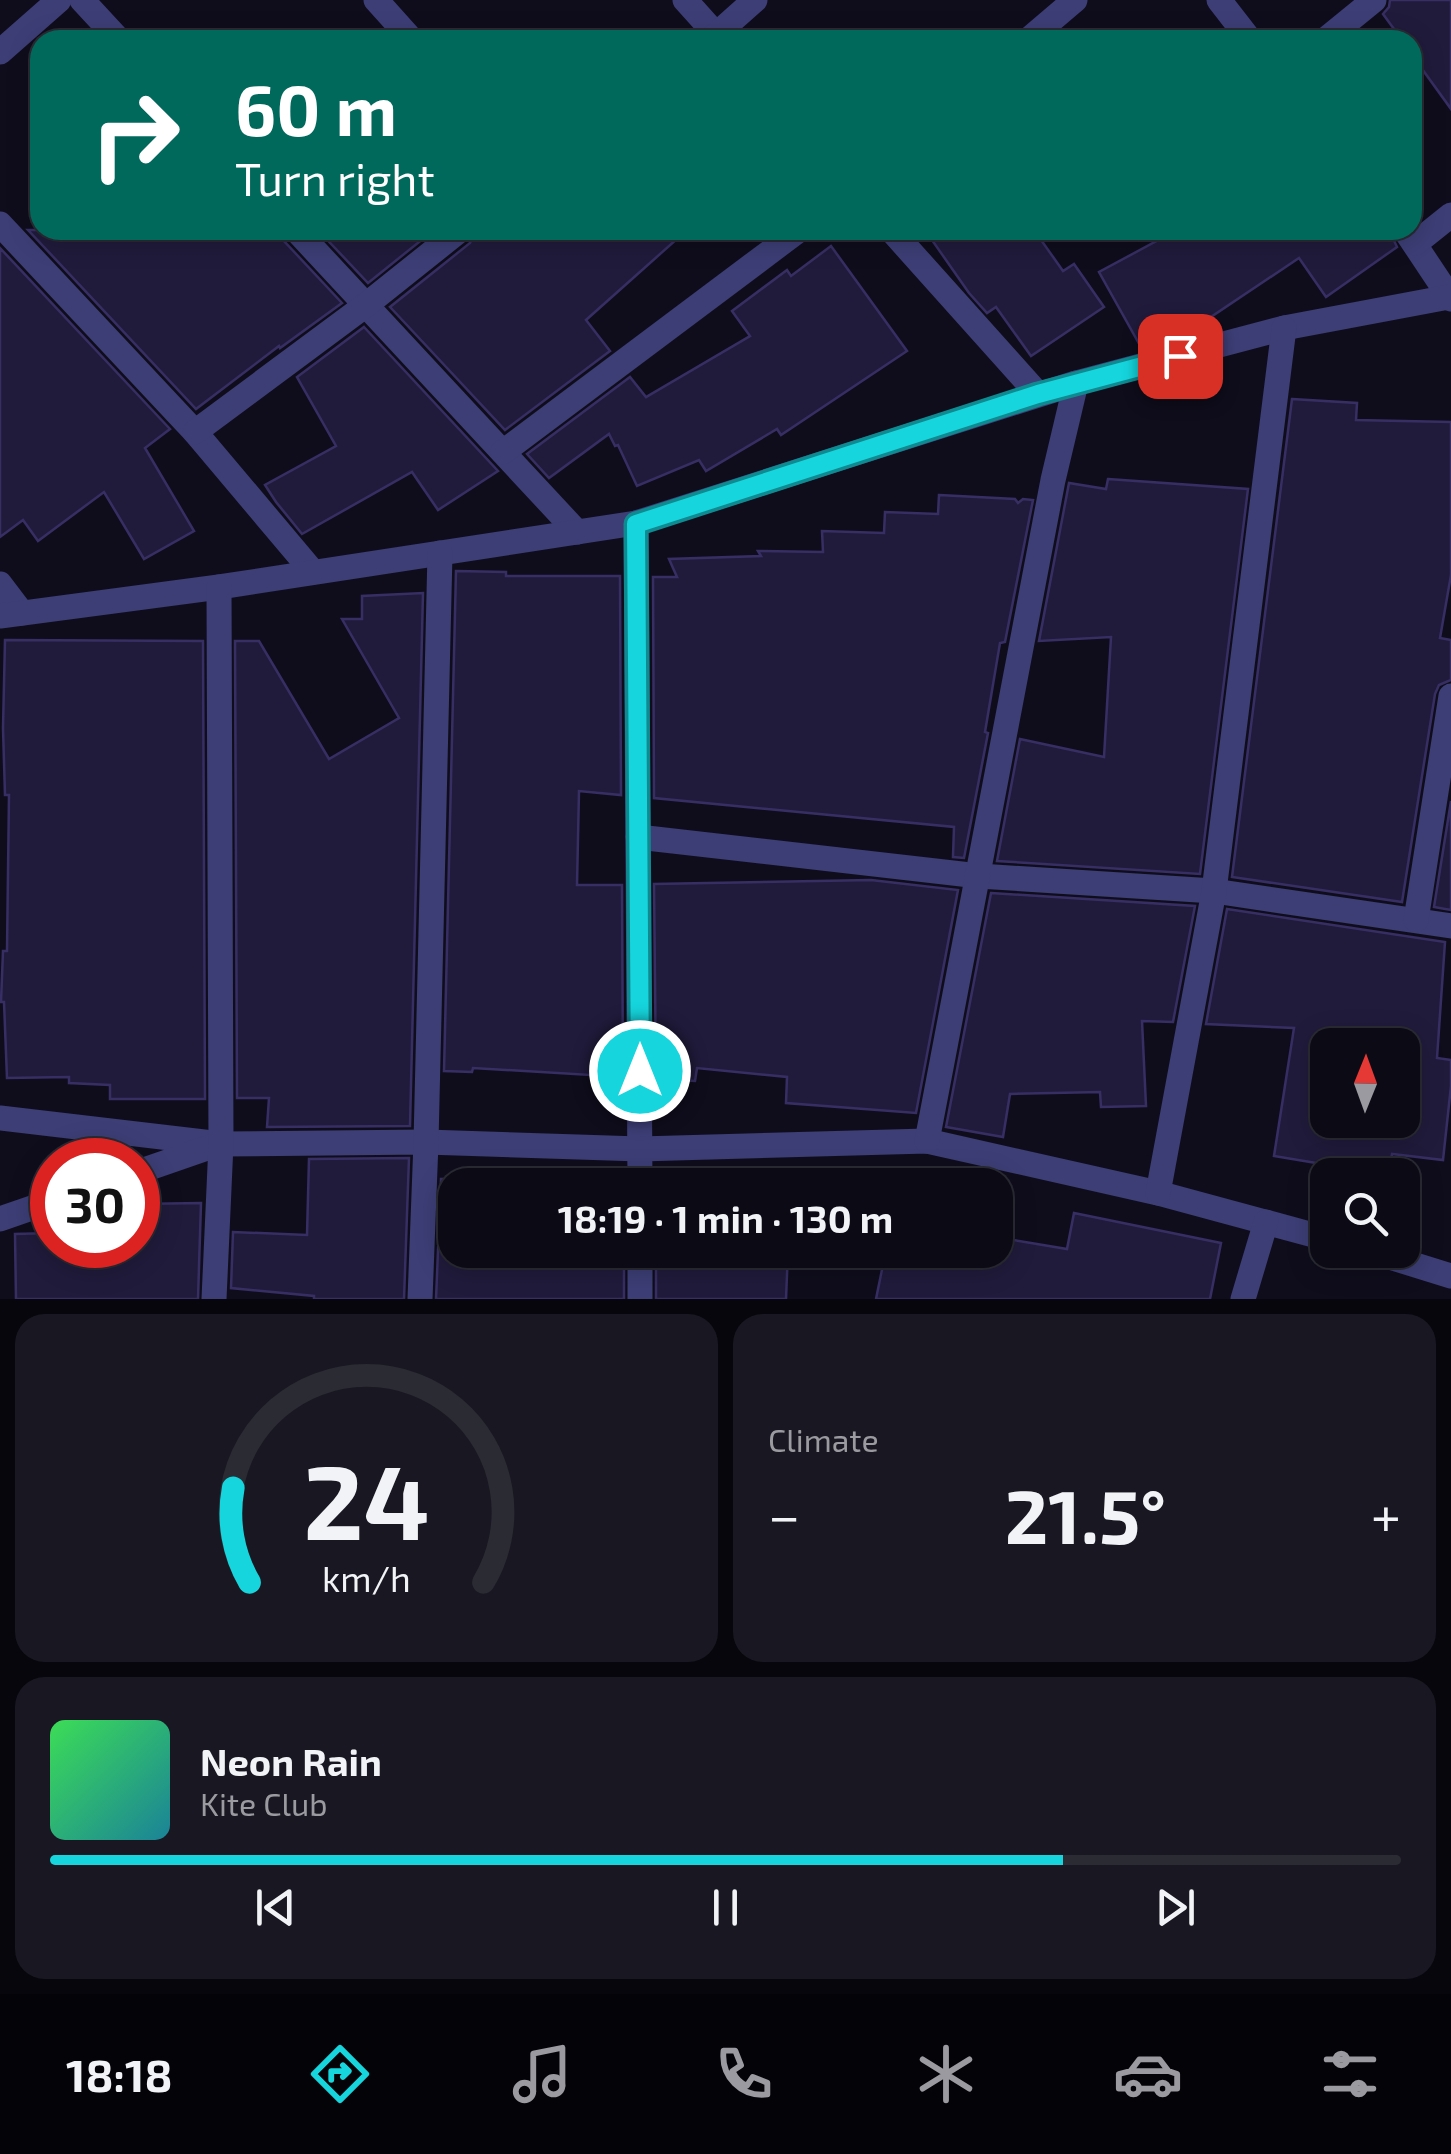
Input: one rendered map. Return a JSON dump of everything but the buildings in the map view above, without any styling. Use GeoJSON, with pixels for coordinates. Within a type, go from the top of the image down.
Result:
{"type":"FeatureCollection","features":[{"type":"Feature","properties":{"kind":"street"},"geometry":{"type":"LineString","coordinates":[[0,52],[58,0]]}},
{"type":"Feature","properties":{"kind":"street"},"geometry":{"type":"LineString","coordinates":[[82,0],[110,30]]}},
{"type":"Feature","properties":{"kind":"street"},"geometry":{"type":"LineString","coordinates":[[376,0],[403,30]]}},
{"type":"Feature","properties":{"kind":"street"},"geometry":{"type":"LineString","coordinates":[[685,0],[709,30]]}},
{"type":"Feature","properties":{"kind":"street"},"geometry":{"type":"LineString","coordinates":[[724,30],[755,0]]}},
{"type":"Feature","properties":{"kind":"street"},"geometry":{"type":"LineString","coordinates":[[1040,30],[1075,0]]}},
{"type":"Feature","properties":{"kind":"street"},"geometry":{"type":"LineString","coordinates":[[1219,0],[1242,30]]}},
{"type":"Feature","properties":{"kind":"street"},"geometry":{"type":"LineString","coordinates":[[1337,30],[1374,0]]}},
{"type":"Feature","properties":{"kind":"street"},"geometry":{"type":"LineString","coordinates":[[1422,231],[1451,215]]}},
{"type":"Feature","properties":{"kind":"street"},"geometry":{"type":"LineString","coordinates":[[0,224],[195,432],[313,572]]}},
{"type":"Feature","properties":{"kind":"street"},"geometry":{"type":"LineString","coordinates":[[305,240],[577,532]]}},
{"type":"Feature","properties":{"kind":"street"},"geometry":{"type":"LineString","coordinates":[[195,432],[447,240]]}},
{"type":"Feature","properties":{"kind":"street"},"geometry":{"type":"LineString","coordinates":[[503,452],[786,240]]}},
{"type":"Feature","properties":{"kind":"street"},"geometry":{"type":"LineString","coordinates":[[900,240],[1038,394]]}},
{"type":"Feature","properties":{"kind":"street"},"geometry":{"type":"LineString","coordinates":[[0,584],[11,614],[636,524],[1076,383],[1284,328],[1450,298],[1412,240]]}},
{"type":"Feature","properties":{"kind":"street"},"geometry":{"type":"LineString","coordinates":[[1158,1192],[1214,891],[1284,328]]}},
{"type":"Feature","properties":{"kind":"street"},"geometry":{"type":"LineString","coordinates":[[927,1141],[1053,480],[1076,383]]}},
{"type":"Feature","properties":{"kind":"street"},"geometry":{"type":"LineString","coordinates":[[636,524],[640,1168]]}},
{"type":"Feature","properties":{"kind":"street"},"geometry":{"type":"LineString","coordinates":[[420,1299],[440,553]]}},
{"type":"Feature","properties":{"kind":"street"},"geometry":{"type":"LineString","coordinates":[[214,1299],[221,1144],[220,586]]}},
{"type":"Feature","properties":{"kind":"street"},"geometry":{"type":"LineString","coordinates":[[1416,920],[1451,696]]}},
{"type":"Feature","properties":{"kind":"street"},"geometry":{"type":"LineString","coordinates":[[638,837],[979,876],[1214,891],[1451,926]]}},
{"type":"Feature","properties":{"kind":"street"},"geometry":{"type":"LineString","coordinates":[[0,1118],[221,1144],[426,1142],[640,1149],[927,1141],[1158,1192],[1310,1234]]}},
{"type":"Feature","properties":{"kind":"street"},"geometry":{"type":"LineString","coordinates":[[160,1165],[221,1144]]}},
{"type":"Feature","properties":{"kind":"street"},"geometry":{"type":"LineString","coordinates":[[0,1219],[30,1209]]}},
{"type":"Feature","properties":{"kind":"street"},"geometry":{"type":"LineString","coordinates":[[1243,1299],[1266,1222]]}},
{"type":"Feature","properties":{"kind":"street"},"geometry":{"type":"LineString","coordinates":[[1420,1266],[1451,1276]]}},
{"type":"Feature","properties":{"kind":"street"},"geometry":{"type":"LineString","coordinates":[[640,1268],[640,1299]]}},
{"type":"Feature","properties":{"kind":"route"},"geometry":{"type":"LineString","coordinates":[[640,1071],[636,524],[1038,394],[1180,356]]}}]}
